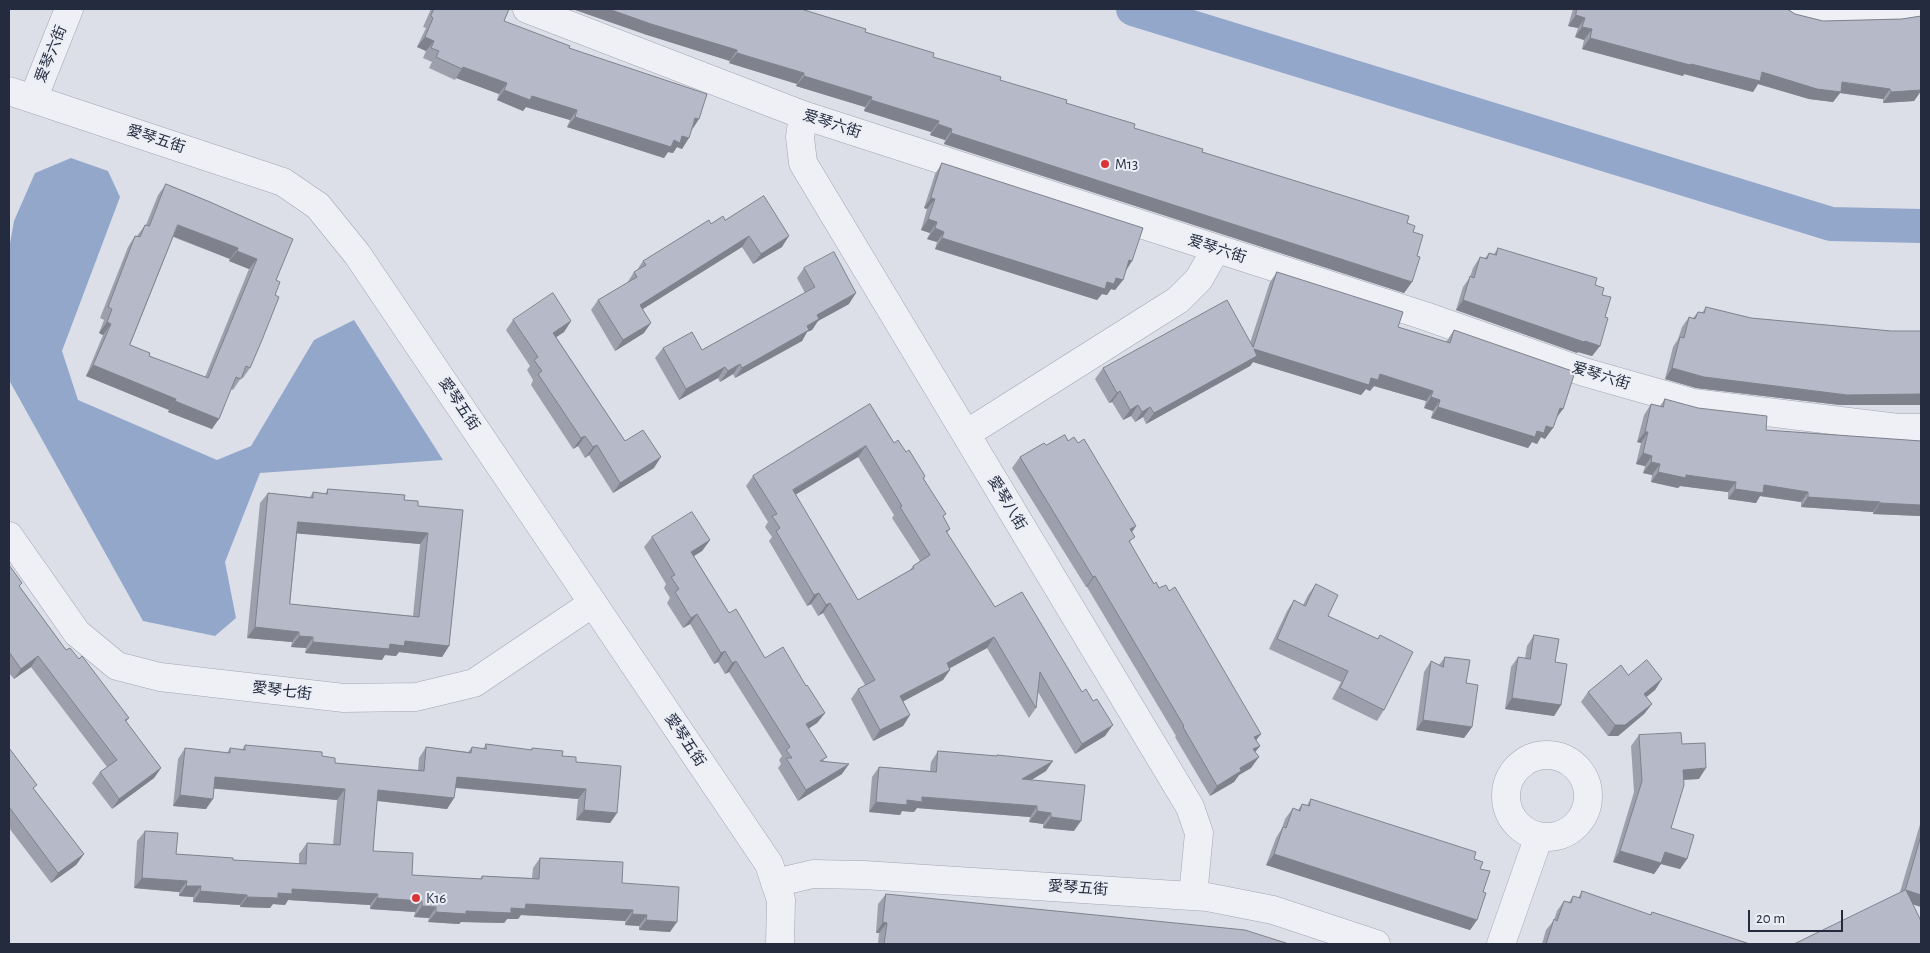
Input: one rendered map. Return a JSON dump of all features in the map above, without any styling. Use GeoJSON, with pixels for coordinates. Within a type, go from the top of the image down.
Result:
{"type":"FeatureCollection","features":[{"type":"Feature","properties":{"kind":"street","name":"爱琴六街"},"geometry":{"type":"LineString","coordinates":[[15,93],[69,9]]}},
{"type":"Feature","properties":{"kind":"street","name":"爱琴六街"},"geometry":{"type":"LineString","coordinates":[[527,9],[803,115],[1425,316],[1584,372],[1693,403],[1898,428],[1921,428]]}},
{"type":"Feature","properties":{"kind":"street"},"geometry":{"type":"LineString","coordinates":[[1791,9],[1819,16],[1894,14],[1921,9]]}},
{"type":"Feature","properties":{"kind":"street","name":"愛琴五街"},"geometry":{"type":"LineString","coordinates":[[15,93],[283,182],[318,206],[358,254],[769,864],[781,900],[780,944]]}},
{"type":"Feature","properties":{"kind":"street","name":"愛琴八街"},"geometry":{"type":"LineString","coordinates":[[803,115],[800,137],[803,163],[1190,807],[1198,833],[1193,896]]}},
{"type":"Feature","properties":{"kind":"street"},"geometry":{"type":"LineString","coordinates":[[966,434],[1178,300],[1199,279],[1216,249]]}},
{"type":"Feature","properties":{"kind":"street","name":"愛琴七街"},"geometry":{"type":"LineString","coordinates":[[9,536],[77,633],[116,666],[160,677],[344,698],[416,697],[474,684],[593,603]]}},
{"type":"Feature","properties":{"kind":"street"},"geometry":{"type":"LineString","coordinates":[[1501,944],[1539,836]]}},
{"type":"Feature","properties":{"kind":"street","name":"愛琴五街"},"geometry":{"type":"LineString","coordinates":[[775,883],[813,874],[864,874],[1207,897],[1273,910],[1376,944]]}},
{"type":"Feature","properties":{"kind":"water"},"geometry":{"type":"Polygon","coordinates":[[[71,158],[108,171],[120,197],[62,351],[78,400],[217,460],[251,446],[314,340],[354,320],[443,460],[260,473],[225,562],[236,618],[215,636],[143,621],[9,380],[9,249],[14,221],[35,173],[71,158]]]}},
{"type":"Feature","properties":{"kind":"building"},"geometry":{"type":"Polygon","coordinates":[[[434,9],[509,9],[504,21],[570,46],[569,48],[707,94],[699,119],[695,118],[689,138],[682,136],[680,143],[674,140],[671,147],[575,117],[577,110],[532,96],[530,100],[504,90],[507,83],[463,67],[462,69],[436,57],[439,51],[431,48],[434,41],[425,37],[433,18],[431,16],[434,9]]]}},
{"type":"Feature","properties":{"kind":"building"},"geometry":{"type":"Polygon","coordinates":[[[609,9],[801,9],[866,29],[865,32],[934,53],[933,57],[1001,77],[1000,80],[1067,100],[1066,103],[1135,124],[1134,128],[1203,149],[1202,152],[1409,216],[1407,223],[1415,226],[1413,232],[1423,235],[1417,256],[1420,257],[1412,282],[951,133],[952,129],[938,124],[939,121],[871,100],[872,97],[804,76],[804,73],[737,53],[737,50],[609,9]]]}},
{"type":"Feature","properties":{"kind":"building"},"geometry":{"type":"Polygon","coordinates":[[[1577,9],[1787,9],[1795,14],[1823,21],[1902,19],[1921,16],[1921,90],[1891,92],[1890,89],[1842,82],[1841,92],[1817,89],[1762,72],[1760,81],[1690,65],[1590,38],[1592,29],[1582,27],[1585,18],[1576,15],[1577,9]]]}},
{"type":"Feature","properties":{"kind":"building"},"geometry":{"type":"Polygon","coordinates":[[[942,163],[1143,228],[1132,261],[1129,260],[1123,280],[1116,278],[1114,284],[1107,282],[1105,289],[942,238],[944,232],[935,228],[937,222],[928,219],[935,199],[931,198],[942,163]]]}},
{"type":"Feature","properties":{"kind":"building"},"geometry":{"type":"Polygon","coordinates":[[[166,184],[293,239],[276,280],[280,282],[275,295],[279,297],[262,340],[250,368],[246,366],[241,379],[236,377],[219,419],[93,365],[111,324],[107,322],[112,309],[108,307],[135,236],[140,237],[145,225],[149,226],[166,184]],[[178,225],[130,345],[150,353],[149,356],[208,378],[257,259],[237,251],[238,248],[178,225]]]}},
{"type":"Feature","properties":{"kind":"building"},"geometry":{"type":"Polygon","coordinates":[[[764,196],[789,236],[761,254],[749,236],[640,305],[651,323],[623,340],[598,300],[637,277],[634,272],[646,265],[643,261],[709,220],[711,224],[723,216],[725,220],[764,196]]]}},
{"type":"Feature","properties":{"kind":"building"},"geometry":{"type":"Polygon","coordinates":[[[1498,248],[1597,278],[1595,285],[1604,288],[1602,295],[1611,297],[1605,317],[1608,318],[1600,346],[1463,300],[1470,276],[1474,278],[1480,257],[1487,259],[1489,253],[1496,255],[1498,248]]]}},
{"type":"Feature","properties":{"kind":"building"},"geometry":{"type":"Polygon","coordinates":[[[834,252],[856,293],[817,315],[819,319],[807,326],[809,330],[742,368],[740,364],[728,371],[725,367],[686,389],[663,348],[692,332],[702,350],[815,287],[804,268],[834,252]]]}},
{"type":"Feature","properties":{"kind":"building"},"geometry":{"type":"Polygon","coordinates":[[[1277,272],[1403,312],[1398,327],[1450,343],[1454,330],[1575,372],[1563,409],[1560,408],[1553,428],[1546,426],[1544,433],[1537,431],[1535,437],[1438,407],[1440,400],[1431,397],[1433,391],[1380,374],[1378,380],[1371,378],[1369,385],[1254,349],[1257,356],[1154,413],[1150,407],[1142,412],[1138,405],[1130,410],[1120,391],[1117,393],[1103,368],[1227,300],[1253,347],[1277,272]]]}},
{"type":"Feature","properties":{"kind":"building"},"geometry":{"type":"Polygon","coordinates":[[[553,293],[571,321],[553,333],[625,441],[643,430],[661,457],[620,483],[597,445],[593,447],[585,436],[581,438],[538,374],[542,371],[534,360],[538,357],[513,320],[553,293]]]}},
{"type":"Feature","properties":{"kind":"building"},"geometry":{"type":"Polygon","coordinates":[[[1706,307],[1751,318],[1891,331],[1921,331],[1921,394],[1847,395],[1704,377],[1672,368],[1680,337],[1684,338],[1689,317],[1695,319],[1698,312],[1704,313],[1706,307]]]}},
{"type":"Feature","properties":{"kind":"building"},"geometry":{"type":"Polygon","coordinates":[[[1665,399],[1698,408],[1767,416],[1766,430],[1921,441],[1921,505],[1808,497],[1808,492],[1764,485],[1763,493],[1735,489],[1736,482],[1686,475],[1686,478],[1658,472],[1660,464],[1651,462],[1652,456],[1643,453],[1648,432],[1645,432],[1651,404],[1663,407],[1665,399]]]}},
{"type":"Feature","properties":{"kind":"building"},"geometry":{"type":"Polygon","coordinates":[[[870,404],[894,443],[898,440],[906,452],[909,450],[925,476],[923,478],[946,514],[943,516],[950,529],[946,531],[995,607],[1022,592],[1082,692],[1086,689],[1093,701],[1097,699],[1113,725],[1082,744],[1040,672],[1036,708],[994,637],[947,663],[950,670],[900,696],[910,715],[880,730],[858,689],[875,680],[830,603],[826,605],[819,593],[814,595],[776,531],[780,528],[772,516],[777,514],[753,476],[870,404]],[[866,446],[793,490],[858,600],[914,568],[913,566],[930,555],[900,507],[902,506],[866,446]]]}},
{"type":"Feature","properties":{"kind":"building"},"geometry":{"type":"Polygon","coordinates":[[[1065,435],[1068,441],[1074,437],[1078,443],[1084,439],[1136,526],[1130,529],[1135,537],[1129,541],[1154,584],[1156,582],[1159,588],[1166,585],[1169,591],[1175,587],[1261,734],[1254,737],[1260,746],[1253,749],[1259,757],[1240,768],[1241,771],[1217,786],[1184,726],[1095,576],[1093,577],[1020,457],[1044,443],[1046,445],[1065,435]]]}},
{"type":"Feature","properties":{"kind":"building"},"geometry":{"type":"Polygon","coordinates":[[[328,489],[405,495],[404,500],[418,501],[418,506],[463,510],[449,646],[405,641],[404,646],[390,644],[389,649],[313,642],[313,637],[299,636],[299,632],[255,627],[268,493],[313,498],[313,492],[327,494],[328,489]],[[298,522],[290,604],[419,617],[428,533],[298,522]]]}},
{"type":"Feature","properties":{"kind":"building"},"geometry":{"type":"Polygon","coordinates":[[[692,512],[710,540],[691,552],[729,613],[736,609],[765,658],[783,647],[806,686],[825,713],[806,724],[827,757],[820,761],[849,764],[806,790],[786,758],[792,758],[786,750],[790,747],[736,661],[732,663],[725,651],[721,653],[697,614],[691,618],[675,592],[679,589],[671,577],[675,575],[652,537],[692,512]]]}},
{"type":"Feature","properties":{"kind":"building"},"geometry":{"type":"Polygon","coordinates":[[[9,565],[22,583],[19,586],[66,650],[70,648],[79,659],[82,656],[129,718],[125,720],[161,768],[119,799],[100,772],[117,760],[38,656],[21,669],[9,652],[9,565]]]}},
{"type":"Feature","properties":{"kind":"building"},"geometry":{"type":"Polygon","coordinates":[[[1316,584],[1338,595],[1328,616],[1378,639],[1380,635],[1413,652],[1384,710],[1340,688],[1348,671],[1277,639],[1294,600],[1305,606],[1316,584]]]}},
{"type":"Feature","properties":{"kind":"building"},"geometry":{"type":"Polygon","coordinates":[[[1534,635],[1559,639],[1555,662],[1567,664],[1561,705],[1512,698],[1518,657],[1530,659],[1534,635]]]}},
{"type":"Feature","properties":{"kind":"building"},"geometry":{"type":"Polygon","coordinates":[[[1445,657],[1470,660],[1466,683],[1478,685],[1472,727],[1423,720],[1431,661],[1443,667],[1445,657]]]}},
{"type":"Feature","properties":{"kind":"building"},"geometry":{"type":"Polygon","coordinates":[[[1647,660],[1662,679],[1644,694],[1652,704],[1625,725],[1615,725],[1588,692],[1621,665],[1628,675],[1647,660]]]}},
{"type":"Feature","properties":{"kind":"building"},"geometry":{"type":"Polygon","coordinates":[[[1681,733],[1682,744],[1705,743],[1706,768],[1683,770],[1684,785],[1671,828],[1694,835],[1687,859],[1665,852],[1661,863],[1620,851],[1642,781],[1639,735],[1681,733]]]}},
{"type":"Feature","properties":{"kind":"building"},"geometry":{"type":"Polygon","coordinates":[[[486,744],[532,750],[532,748],[563,751],[562,756],[576,757],[576,762],[621,766],[617,813],[584,810],[586,789],[457,777],[454,798],[378,790],[373,851],[413,853],[412,875],[482,879],[482,876],[539,879],[540,858],[623,862],[622,883],[679,887],[677,922],[646,920],[647,915],[632,914],[633,910],[526,904],[525,909],[511,908],[511,913],[466,911],[466,914],[436,912],[436,907],[422,906],[422,901],[377,898],[378,894],[292,889],[292,894],[278,893],[278,898],[247,897],[247,895],[200,891],[201,886],[186,886],[187,881],[142,878],[145,831],[178,833],[176,854],[233,858],[233,860],[306,864],[307,843],[340,845],[345,789],[215,777],[213,799],[180,795],[185,748],[230,753],[230,748],[245,750],[245,745],[322,752],[322,756],[335,758],[335,763],[424,771],[426,747],[471,753],[472,747],[486,749],[486,744]]]}},
{"type":"Feature","properties":{"kind":"building"},"geometry":{"type":"Polygon","coordinates":[[[9,748],[37,785],[33,788],[84,854],[58,873],[9,807],[9,748]]]}},
{"type":"Feature","properties":{"kind":"building"},"geometry":{"type":"Polygon","coordinates":[[[938,751],[1053,761],[1022,779],[1085,785],[1081,821],[1051,817],[1051,813],[1037,811],[1037,806],[922,797],[922,802],[907,800],[907,805],[876,802],[879,767],[936,772],[938,751]]]}},
{"type":"Feature","properties":{"kind":"building"},"geometry":{"type":"Polygon","coordinates":[[[1311,799],[1476,852],[1474,859],[1483,862],[1480,869],[1490,871],[1483,892],[1486,893],[1477,920],[1274,854],[1283,827],[1286,828],[1293,808],[1300,811],[1302,804],[1309,806],[1311,799]]]}},
{"type":"Feature","properties":{"kind":"building"},"geometry":{"type":"Polygon","coordinates":[[[1921,836],[1921,895],[1906,890],[1921,921],[1921,944],[1794,944],[1905,890],[1921,836]]]}},
{"type":"Feature","properties":{"kind":"building"},"geometry":{"type":"Polygon","coordinates":[[[1582,891],[1651,915],[1652,912],[1750,944],[1546,944],[1554,919],[1557,921],[1564,901],[1571,903],[1573,896],[1580,898],[1582,891]]]}},
{"type":"Feature","properties":{"kind":"building"},"geometry":{"type":"Polygon","coordinates":[[[886,894],[1245,930],[1289,944],[884,944],[887,923],[883,922],[886,894]]]}},
{"type":"Feature","properties":{"kind":"waterway"},"geometry":{"type":"LineString","coordinates":[[1133,9],[1831,224],[1921,226]]}},
{"type":"Feature","properties":{"kind":"place","name":"M13"},"geometry":{"type":"Point","coordinates":[1105,164]}},
{"type":"Feature","properties":{"kind":"place","name":"K16"},"geometry":{"type":"Point","coordinates":[416,898]}}]}
